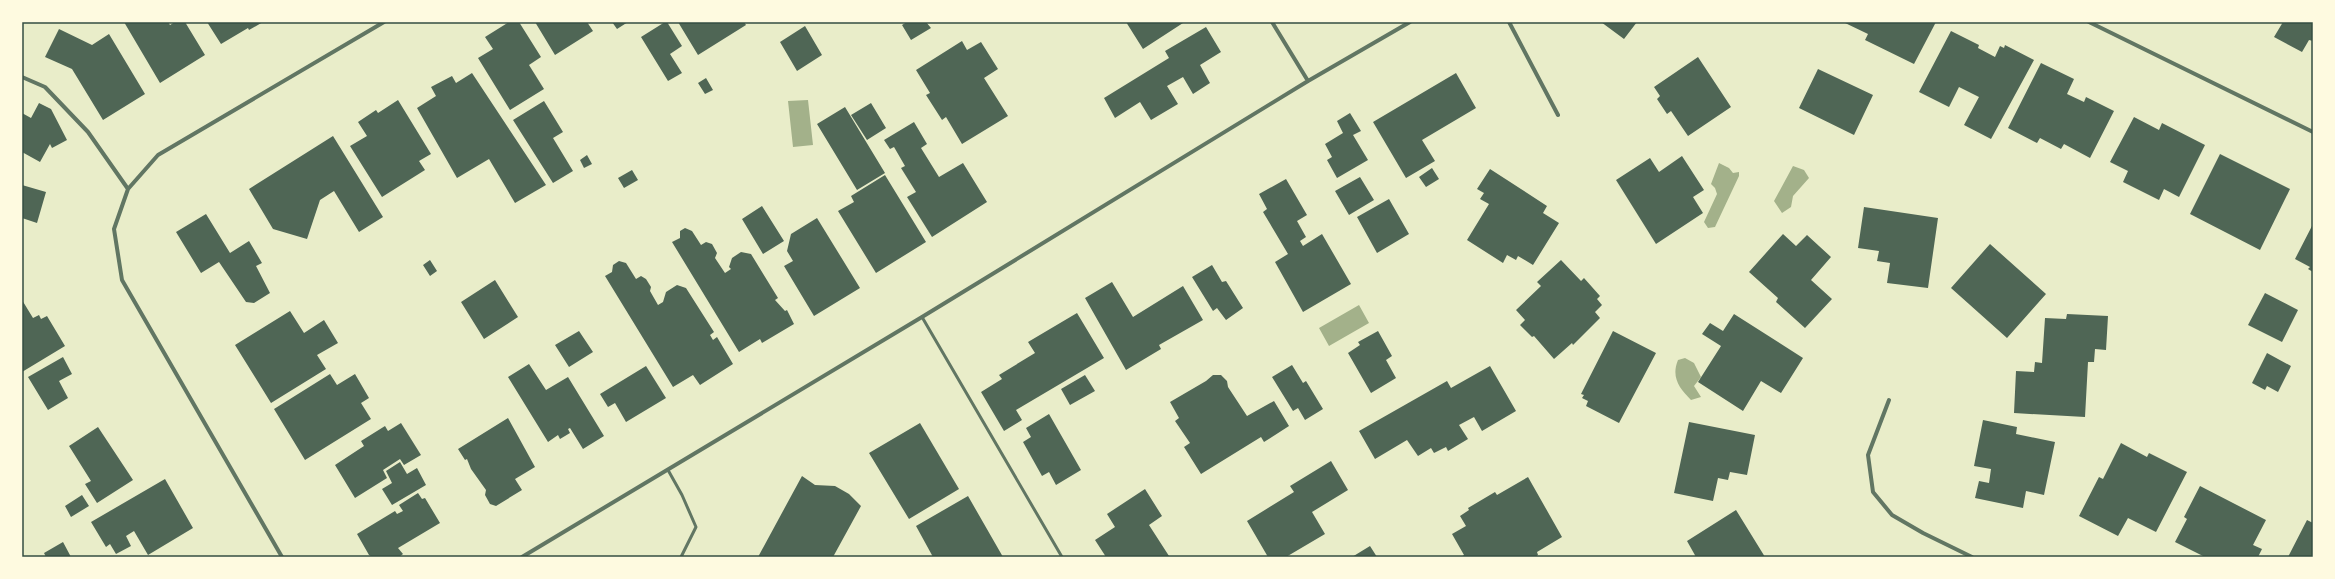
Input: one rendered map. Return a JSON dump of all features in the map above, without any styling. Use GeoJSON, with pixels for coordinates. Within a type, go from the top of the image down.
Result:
{"type":"FeatureCollection","features":[{"type":"Feature","properties":{"kind":"street"},"geometry":{"type":"LineString","coordinates":[[282,557],[122,280],[114,229],[128,190],[158,155],[384,22]]}},
{"type":"Feature","properties":{"kind":"street"},"geometry":{"type":"LineString","coordinates":[[1272,22],[1308,81]]}},
{"type":"Feature","properties":{"kind":"street"},"geometry":{"type":"LineString","coordinates":[[522,557],[922,318],[1308,81],[1410,22]]}},
{"type":"Feature","properties":{"kind":"street"},"geometry":{"type":"LineString","coordinates":[[1509,22],[1558,114]]}},
{"type":"Feature","properties":{"kind":"street"},"geometry":{"type":"LineString","coordinates":[[2089,22],[2313,132]]}},
{"type":"Feature","properties":{"kind":"street"},"geometry":{"type":"LineString","coordinates":[[22,78],[44,87],[88,132],[128,190]]}},
{"type":"Feature","properties":{"kind":"street"},"geometry":{"type":"LineString","coordinates":[[1889,400],[1868,455],[1873,492],[1892,515],[1923,533],[1972,557]]}},
{"type":"Feature","properties":{"kind":"lane"},"geometry":{"type":"LineString","coordinates":[[922,318],[1062,557]]}},
{"type":"Feature","properties":{"kind":"lane"},"geometry":{"type":"LineString","coordinates":[[668,470],[682,495],[696,527],[681,557]]}},
{"type":"Feature","properties":{"kind":"shaded area"},"geometry":{"type":"Polygon","coordinates":[[[808,100],[813,145],[793,147],[788,101],[808,100]]]}},
{"type":"Feature","properties":{"kind":"shaded area"},"geometry":{"type":"Polygon","coordinates":[[[1719,163],[1729,168],[1733,173],[1739,172],[1739,176],[1715,227],[1708,228],[1704,222],[1717,194],[1715,188],[1711,184],[1719,163]]]}},
{"type":"Feature","properties":{"kind":"shaded area"},"geometry":{"type":"Polygon","coordinates":[[[1793,166],[1804,170],[1809,178],[1793,196],[1791,207],[1782,213],[1774,201],[1793,166]]]}},
{"type":"Feature","properties":{"kind":"shaded area"},"geometry":{"type":"Polygon","coordinates":[[[1359,305],[1369,323],[1329,346],[1319,328],[1359,305]]]}},
{"type":"Feature","properties":{"kind":"shaded area"},"geometry":{"type":"Polygon","coordinates":[[[1685,358],[1694,363],[1701,377],[1694,386],[1701,397],[1691,400],[1677,382],[1675,372],[1678,360],[1685,358]]]}},
{"type":"Feature","properties":{"kind":"building"},"geometry":{"type":"Polygon","coordinates":[[[124,22],[168,22],[170,25],[175,22],[185,22],[205,55],[160,83],[124,22]]]}},
{"type":"Feature","properties":{"kind":"building"},"geometry":{"type":"Polygon","coordinates":[[[207,22],[263,22],[249,30],[248,28],[221,44],[207,22]]]}},
{"type":"Feature","properties":{"kind":"building"},"geometry":{"type":"Polygon","coordinates":[[[509,22],[519,22],[541,57],[529,65],[544,89],[510,110],[478,58],[493,49],[485,37],[509,22]]]}},
{"type":"Feature","properties":{"kind":"building"},"geometry":{"type":"Polygon","coordinates":[[[535,22],[587,22],[593,31],[555,55],[535,22]]]}},
{"type":"Feature","properties":{"kind":"building"},"geometry":{"type":"Polygon","coordinates":[[[612,22],[628,22],[617,29],[612,22]]]}},
{"type":"Feature","properties":{"kind":"building"},"geometry":{"type":"Polygon","coordinates":[[[667,22],[682,46],[670,54],[682,73],[668,81],[641,37],[667,22]]]}},
{"type":"Feature","properties":{"kind":"building"},"geometry":{"type":"Polygon","coordinates":[[[678,22],[744,22],[746,25],[698,55],[678,22]]]}},
{"type":"Feature","properties":{"kind":"building"},"geometry":{"type":"Polygon","coordinates":[[[907,22],[926,22],[931,28],[911,40],[902,25],[907,22]]]}},
{"type":"Feature","properties":{"kind":"building"},"geometry":{"type":"Polygon","coordinates":[[[1126,22],[1182,22],[1183,23],[1143,49],[1126,22]]]}},
{"type":"Feature","properties":{"kind":"building"},"geometry":{"type":"Polygon","coordinates":[[[1601,22],[1637,22],[1624,39],[1601,22]]]}},
{"type":"Feature","properties":{"kind":"building"},"geometry":{"type":"Polygon","coordinates":[[[1843,22],[1936,22],[1914,64],[1865,40],[1868,34],[1843,22]]]}},
{"type":"Feature","properties":{"kind":"building"},"geometry":{"type":"Polygon","coordinates":[[[2283,22],[2313,22],[2313,41],[2309,40],[2302,52],[2274,37],[2283,22]]]}},
{"type":"Feature","properties":{"kind":"building"},"geometry":{"type":"Polygon","coordinates":[[[805,26],[822,55],[797,71],[780,42],[805,26]]]}},
{"type":"Feature","properties":{"kind":"building"},"geometry":{"type":"Polygon","coordinates":[[[1206,27],[1221,52],[1200,65],[1210,83],[1193,94],[1183,77],[1167,86],[1178,104],[1151,120],[1140,102],[1115,118],[1104,98],[1169,58],[1165,51],[1206,27]]]}},
{"type":"Feature","properties":{"kind":"building"},"geometry":{"type":"Polygon","coordinates":[[[59,29],[92,45],[109,34],[145,94],[103,120],[72,69],[45,57],[59,29]]]}},
{"type":"Feature","properties":{"kind":"building"},"geometry":{"type":"Polygon","coordinates":[[[1951,31],[1979,45],[1978,48],[1995,57],[2000,46],[2004,48],[2005,45],[2034,60],[1991,139],[1964,125],[1979,97],[1959,87],[1949,107],[1919,92],[1951,31]]]}},
{"type":"Feature","properties":{"kind":"building"},"geometry":{"type":"Polygon","coordinates":[[[962,41],[967,50],[981,42],[998,69],[984,78],[1008,116],[962,144],[946,117],[942,120],[926,95],[930,93],[916,70],[962,41]]]}},
{"type":"Feature","properties":{"kind":"building"},"geometry":{"type":"Polygon","coordinates":[[[1698,57],[1731,107],[1688,136],[1671,111],[1667,114],[1657,99],[1660,96],[1654,87],[1698,57]]]}},
{"type":"Feature","properties":{"kind":"building"},"geometry":{"type":"Polygon","coordinates":[[[2041,63],[2074,79],[2067,94],[2084,102],[2086,97],[2114,111],[2090,158],[2064,144],[2061,149],[2040,138],[2037,143],[2008,128],[2041,63]]]}},
{"type":"Feature","properties":{"kind":"building"},"geometry":{"type":"Polygon","coordinates":[[[1818,69],[1873,95],[1854,135],[1799,108],[1818,69]]]}},
{"type":"Feature","properties":{"kind":"building"},"geometry":{"type":"Polygon","coordinates":[[[472,73],[546,185],[515,203],[489,159],[457,178],[417,108],[436,96],[431,87],[452,76],[456,83],[472,73]]]}},
{"type":"Feature","properties":{"kind":"building"},"geometry":{"type":"Polygon","coordinates":[[[1456,73],[1476,108],[1422,140],[1435,161],[1406,178],[1373,122],[1456,73]]]}},
{"type":"Feature","properties":{"kind":"building"},"geometry":{"type":"Polygon","coordinates":[[[706,78],[713,90],[705,94],[698,83],[706,78]]]}},
{"type":"Feature","properties":{"kind":"building"},"geometry":{"type":"Polygon","coordinates":[[[398,100],[431,154],[419,161],[425,170],[382,197],[350,146],[367,136],[358,122],[376,110],[378,113],[398,100]]]}},
{"type":"Feature","properties":{"kind":"building"},"geometry":{"type":"Polygon","coordinates":[[[544,101],[563,132],[553,138],[573,171],[553,183],[513,120],[544,101]]]}},
{"type":"Feature","properties":{"kind":"building"},"geometry":{"type":"Polygon","coordinates":[[[39,103],[51,109],[67,140],[52,148],[50,144],[40,162],[22,152],[22,113],[31,118],[39,103]]]}},
{"type":"Feature","properties":{"kind":"building"},"geometry":{"type":"Polygon","coordinates":[[[871,103],[886,128],[867,140],[851,115],[871,103]]]}},
{"type":"Feature","properties":{"kind":"building"},"geometry":{"type":"Polygon","coordinates":[[[845,107],[885,173],[857,190],[817,124],[845,107]]]}},
{"type":"Feature","properties":{"kind":"building"},"geometry":{"type":"Polygon","coordinates":[[[1350,113],[1361,131],[1353,135],[1368,160],[1337,178],[1327,160],[1332,157],[1325,144],[1343,133],[1337,121],[1350,113]]]}},
{"type":"Feature","properties":{"kind":"building"},"geometry":{"type":"Polygon","coordinates":[[[2134,117],[2159,130],[2162,123],[2205,145],[2179,197],[2164,189],[2159,200],[2123,182],[2128,171],[2110,162],[2134,117]]]}},
{"type":"Feature","properties":{"kind":"building"},"geometry":{"type":"Polygon","coordinates":[[[914,122],[927,144],[921,148],[939,177],[963,163],[987,202],[932,237],[907,197],[916,192],[901,168],[905,166],[894,147],[890,149],[884,140],[914,122]]]}},
{"type":"Feature","properties":{"kind":"building"},"geometry":{"type":"Polygon","coordinates":[[[333,136],[383,217],[359,232],[334,191],[320,200],[307,239],[273,229],[249,189],[333,136]]]}},
{"type":"Feature","properties":{"kind":"building"},"geometry":{"type":"Polygon","coordinates":[[[2220,154],[2290,189],[2260,250],[2190,214],[2220,154]]]}},
{"type":"Feature","properties":{"kind":"building"},"geometry":{"type":"Polygon","coordinates":[[[587,155],[592,164],[584,168],[580,160],[587,155]]]}},
{"type":"Feature","properties":{"kind":"building"},"geometry":{"type":"Polygon","coordinates":[[[1682,156],[1704,190],[1693,197],[1703,213],[1656,244],[1616,180],[1650,158],[1659,172],[1682,156]]]}},
{"type":"Feature","properties":{"kind":"building"},"geometry":{"type":"Polygon","coordinates":[[[1432,168],[1439,179],[1426,187],[1419,177],[1432,168]]]}},
{"type":"Feature","properties":{"kind":"building"},"geometry":{"type":"Polygon","coordinates":[[[1490,169],[1547,206],[1543,213],[1559,223],[1533,265],[1518,256],[1516,260],[1507,255],[1503,263],[1467,240],[1489,204],[1480,199],[1484,193],[1477,189],[1490,169]]]}},
{"type":"Feature","properties":{"kind":"building"},"geometry":{"type":"Polygon","coordinates":[[[632,170],[638,180],[624,188],[618,178],[632,170]]]}},
{"type":"Feature","properties":{"kind":"building"},"geometry":{"type":"Polygon","coordinates":[[[885,175],[926,242],[876,273],[838,211],[854,202],[851,196],[885,175]]]}},
{"type":"Feature","properties":{"kind":"building"},"geometry":{"type":"Polygon","coordinates":[[[1360,177],[1374,200],[1349,215],[1335,191],[1360,177]]]}},
{"type":"Feature","properties":{"kind":"building"},"geometry":{"type":"Polygon","coordinates":[[[1286,179],[1307,215],[1297,221],[1306,237],[1300,241],[1303,246],[1322,234],[1351,284],[1303,312],[1275,262],[1288,254],[1263,212],[1267,209],[1259,194],[1286,179]]]}},
{"type":"Feature","properties":{"kind":"building"},"geometry":{"type":"Polygon","coordinates":[[[22,185],[46,192],[37,223],[22,218],[22,185]]]}},
{"type":"Feature","properties":{"kind":"building"},"geometry":{"type":"Polygon","coordinates":[[[1389,199],[1409,234],[1377,253],[1357,217],[1389,199]]]}},
{"type":"Feature","properties":{"kind":"building"},"geometry":{"type":"Polygon","coordinates":[[[762,206],[784,241],[763,254],[742,219],[762,206]]]}},
{"type":"Feature","properties":{"kind":"building"},"geometry":{"type":"Polygon","coordinates":[[[1864,207],[1938,218],[1928,288],[1887,283],[1890,263],[1877,261],[1879,251],[1858,248],[1864,207]]]}},
{"type":"Feature","properties":{"kind":"building"},"geometry":{"type":"Polygon","coordinates":[[[206,214],[230,253],[249,241],[262,263],[256,266],[270,293],[254,303],[246,302],[219,262],[201,273],[176,232],[206,214]]]}},
{"type":"Feature","properties":{"kind":"building"},"geometry":{"type":"Polygon","coordinates":[[[817,218],[860,288],[814,316],[784,266],[793,261],[787,251],[791,234],[817,218]]]}},
{"type":"Feature","properties":{"kind":"building"},"geometry":{"type":"Polygon","coordinates":[[[2313,224],[2313,272],[2308,269],[2310,267],[2295,259],[2313,224]]]}},
{"type":"Feature","properties":{"kind":"building"},"geometry":{"type":"Polygon","coordinates":[[[685,228],[692,231],[701,245],[706,242],[712,244],[717,253],[715,258],[725,273],[731,269],[729,267],[732,258],[741,252],[751,254],[778,298],[775,300],[785,311],[787,310],[794,324],[762,343],[760,339],[739,352],[672,242],[680,238],[680,231],[685,228]]]}},
{"type":"Feature","properties":{"kind":"building"},"geometry":{"type":"Polygon","coordinates":[[[1783,234],[1796,246],[1807,235],[1831,257],[1811,280],[1832,299],[1805,328],[1776,302],[1778,298],[1749,272],[1783,234]]]}},
{"type":"Feature","properties":{"kind":"building"},"geometry":{"type":"Polygon","coordinates":[[[1990,244],[2046,294],[2007,338],[1951,288],[1990,244]]]}},
{"type":"Feature","properties":{"kind":"building"},"geometry":{"type":"Polygon","coordinates":[[[430,260],[437,271],[430,276],[423,265],[430,260]]]}},
{"type":"Feature","properties":{"kind":"building"},"geometry":{"type":"Polygon","coordinates":[[[1561,260],[1581,281],[1584,278],[1600,296],[1597,299],[1602,305],[1595,312],[1600,318],[1573,345],[1572,343],[1554,359],[1534,336],[1532,337],[1520,325],[1525,320],[1516,310],[1541,286],[1537,282],[1561,260]]]}},
{"type":"Feature","properties":{"kind":"building"},"geometry":{"type":"Polygon","coordinates":[[[619,261],[626,263],[636,279],[641,276],[646,279],[651,287],[650,291],[658,305],[663,302],[666,292],[677,285],[686,288],[714,332],[710,335],[713,340],[717,337],[733,364],[700,385],[693,375],[673,387],[605,276],[612,272],[613,265],[619,261]]]}},
{"type":"Feature","properties":{"kind":"building"},"geometry":{"type":"Polygon","coordinates":[[[1212,265],[1222,282],[1226,281],[1243,308],[1226,320],[1217,308],[1213,311],[1192,277],[1212,265]]]}},
{"type":"Feature","properties":{"kind":"building"},"geometry":{"type":"Polygon","coordinates":[[[495,280],[518,317],[484,339],[461,302],[495,280]]]}},
{"type":"Feature","properties":{"kind":"building"},"geometry":{"type":"Polygon","coordinates":[[[1112,282],[1133,317],[1183,286],[1203,320],[1159,345],[1161,349],[1126,370],[1085,298],[1112,282]]]}},
{"type":"Feature","properties":{"kind":"building"},"geometry":{"type":"Polygon","coordinates":[[[2265,293],[2298,310],[2282,342],[2248,325],[2265,293]]]}},
{"type":"Feature","properties":{"kind":"building"},"geometry":{"type":"Polygon","coordinates":[[[22,300],[33,318],[39,315],[41,319],[47,316],[65,346],[22,372],[22,300]]]}},
{"type":"Feature","properties":{"kind":"building"},"geometry":{"type":"Polygon","coordinates":[[[290,311],[304,333],[324,320],[338,343],[317,355],[326,369],[271,403],[235,345],[290,311]]]}},
{"type":"Feature","properties":{"kind":"building"},"geometry":{"type":"Polygon","coordinates":[[[1077,313],[1104,358],[1016,410],[1022,420],[1004,431],[981,392],[1002,379],[999,375],[1035,353],[1028,342],[1077,313]]]}},
{"type":"Feature","properties":{"kind":"building"},"geometry":{"type":"Polygon","coordinates":[[[1734,314],[1803,358],[1781,393],[1761,381],[1743,411],[1698,382],[1721,346],[1702,334],[1710,323],[1723,331],[1734,314]]]}},
{"type":"Feature","properties":{"kind":"building"},"geometry":{"type":"Polygon","coordinates":[[[2067,314],[2108,316],[2106,350],[2095,349],[2094,362],[2088,362],[2085,417],[2014,413],[2016,371],[2034,372],[2035,362],[2042,363],[2045,318],[2066,319],[2067,314]]]}},
{"type":"Feature","properties":{"kind":"building"},"geometry":{"type":"Polygon","coordinates":[[[579,331],[593,352],[569,367],[555,345],[579,331]]]}},
{"type":"Feature","properties":{"kind":"building"},"geometry":{"type":"Polygon","coordinates":[[[1378,331],[1392,356],[1386,360],[1396,378],[1371,393],[1348,353],[1360,345],[1358,342],[1378,331]]]}},
{"type":"Feature","properties":{"kind":"building"},"geometry":{"type":"Polygon","coordinates":[[[1613,331],[1656,353],[1619,423],[1586,406],[1588,401],[1582,398],[1584,395],[1581,394],[1613,331]]]}},
{"type":"Feature","properties":{"kind":"building"},"geometry":{"type":"Polygon","coordinates":[[[2267,353],[2291,366],[2278,392],[2267,386],[2265,390],[2252,383],[2267,353]]]}},
{"type":"Feature","properties":{"kind":"building"},"geometry":{"type":"Polygon","coordinates":[[[63,357],[72,374],[59,381],[68,398],[48,410],[28,377],[63,357]]]}},
{"type":"Feature","properties":{"kind":"building"},"geometry":{"type":"Polygon","coordinates":[[[529,364],[546,390],[568,377],[604,436],[583,449],[570,428],[568,429],[570,433],[560,439],[558,435],[548,442],[508,377],[529,364]]]}},
{"type":"Feature","properties":{"kind":"building"},"geometry":{"type":"Polygon","coordinates":[[[1292,365],[1303,383],[1306,381],[1323,409],[1305,420],[1298,408],[1293,411],[1272,377],[1292,365]]]}},
{"type":"Feature","properties":{"kind":"building"},"geometry":{"type":"Polygon","coordinates":[[[646,366],[666,398],[626,422],[615,403],[608,407],[600,394],[646,366]]]}},
{"type":"Feature","properties":{"kind":"building"},"geometry":{"type":"Polygon","coordinates":[[[1490,366],[1516,411],[1482,431],[1474,417],[1459,425],[1468,439],[1448,451],[1446,447],[1434,453],[1431,448],[1418,456],[1407,440],[1375,459],[1359,431],[1447,381],[1451,388],[1490,366]]]}},
{"type":"Feature","properties":{"kind":"building"},"geometry":{"type":"Polygon","coordinates":[[[330,374],[337,385],[355,374],[369,398],[361,403],[371,419],[305,460],[274,409],[330,374]]]}},
{"type":"Feature","properties":{"kind":"building"},"geometry":{"type":"Polygon","coordinates":[[[1085,375],[1095,391],[1070,405],[1061,389],[1085,375]]]}},
{"type":"Feature","properties":{"kind":"building"},"geometry":{"type":"Polygon","coordinates":[[[1213,375],[1221,375],[1227,381],[1228,387],[1247,416],[1274,401],[1289,426],[1264,442],[1261,437],[1201,474],[1184,447],[1190,443],[1175,421],[1179,418],[1170,402],[1206,381],[1213,375]]]}},
{"type":"Feature","properties":{"kind":"building"},"geometry":{"type":"Polygon","coordinates":[[[1049,414],[1081,470],[1056,485],[1049,472],[1042,476],[1023,442],[1031,437],[1026,428],[1049,414]]]}},
{"type":"Feature","properties":{"kind":"building"},"geometry":{"type":"Polygon","coordinates":[[[508,418],[535,467],[515,479],[522,490],[496,506],[490,504],[485,495],[486,490],[471,469],[467,459],[465,460],[458,449],[508,418]]]}},
{"type":"Feature","properties":{"kind":"building"},"geometry":{"type":"Polygon","coordinates":[[[1983,420],[2017,427],[2016,434],[2055,442],[2044,495],[2026,491],[2023,508],[1975,498],[1979,481],[1989,483],[1991,469],[1974,466],[1983,420]]]}},
{"type":"Feature","properties":{"kind":"building"},"geometry":{"type":"Polygon","coordinates":[[[1689,422],[1755,435],[1747,475],[1730,472],[1728,480],[1718,478],[1713,501],[1674,493],[1689,422]]]}},
{"type":"Feature","properties":{"kind":"building"},"geometry":{"type":"Polygon","coordinates":[[[401,423],[421,455],[404,465],[400,459],[383,470],[387,478],[355,498],[335,465],[364,446],[361,441],[385,426],[388,431],[401,423]]]}},
{"type":"Feature","properties":{"kind":"building"},"geometry":{"type":"Polygon","coordinates":[[[920,423],[959,489],[909,519],[869,453],[920,423]]]}},
{"type":"Feature","properties":{"kind":"building"},"geometry":{"type":"Polygon","coordinates":[[[98,427],[133,480],[97,503],[85,484],[91,481],[69,446],[98,427]]]}},
{"type":"Feature","properties":{"kind":"building"},"geometry":{"type":"Polygon","coordinates":[[[2121,443],[2147,457],[2149,453],[2187,472],[2156,532],[2128,518],[2118,536],[2079,516],[2099,477],[2103,479],[2121,443]]]}},
{"type":"Feature","properties":{"kind":"building"},"geometry":{"type":"Polygon","coordinates":[[[1331,461],[1348,490],[1312,512],[1325,534],[1286,557],[1268,557],[1247,521],[1294,492],[1290,486],[1331,461]]]}},
{"type":"Feature","properties":{"kind":"building"},"geometry":{"type":"Polygon","coordinates":[[[400,462],[407,474],[417,468],[426,485],[392,505],[382,489],[392,483],[386,471],[400,462]]]}},
{"type":"Feature","properties":{"kind":"building"},"geometry":{"type":"Polygon","coordinates":[[[802,476],[815,485],[835,486],[849,494],[861,506],[833,557],[758,557],[802,476]]]}},
{"type":"Feature","properties":{"kind":"building"},"geometry":{"type":"Polygon","coordinates":[[[1528,477],[1562,537],[1537,552],[1538,555],[1535,557],[1461,557],[1464,555],[1452,534],[1466,526],[1460,516],[1469,510],[1468,508],[1495,492],[1497,495],[1528,477]]]}},
{"type":"Feature","properties":{"kind":"building"},"geometry":{"type":"Polygon","coordinates":[[[165,479],[193,528],[148,555],[134,531],[126,536],[131,546],[116,554],[110,544],[106,547],[91,522],[165,479]]]}},
{"type":"Feature","properties":{"kind":"building"},"geometry":{"type":"Polygon","coordinates":[[[2200,486],[2266,520],[2253,545],[2262,549],[2258,557],[2205,557],[2175,542],[2187,519],[2184,517],[2200,486]]]}},
{"type":"Feature","properties":{"kind":"building"},"geometry":{"type":"Polygon","coordinates":[[[1145,489],[1162,516],[1149,525],[1169,556],[1106,557],[1095,540],[1115,527],[1107,514],[1145,489]]]}},
{"type":"Feature","properties":{"kind":"building"},"geometry":{"type":"Polygon","coordinates":[[[418,493],[422,499],[425,498],[440,523],[398,548],[403,554],[399,557],[372,557],[369,555],[357,534],[395,511],[397,514],[403,511],[399,505],[418,493]]]}},
{"type":"Feature","properties":{"kind":"building"},"geometry":{"type":"Polygon","coordinates":[[[82,495],[89,506],[71,517],[65,506],[82,495]]]}},
{"type":"Feature","properties":{"kind":"building"},"geometry":{"type":"Polygon","coordinates":[[[968,496],[1003,557],[933,557],[916,526],[968,496]]]}},
{"type":"Feature","properties":{"kind":"building"},"geometry":{"type":"Polygon","coordinates":[[[1736,510],[1765,557],[1696,557],[1687,541],[1736,510]]]}},
{"type":"Feature","properties":{"kind":"building"},"geometry":{"type":"Polygon","coordinates":[[[2307,520],[2313,523],[2313,557],[2288,557],[2307,520]]]}},
{"type":"Feature","properties":{"kind":"building"},"geometry":{"type":"Polygon","coordinates":[[[63,542],[71,557],[46,557],[44,553],[63,542]]]}},
{"type":"Feature","properties":{"kind":"building"},"geometry":{"type":"Polygon","coordinates":[[[1370,546],[1377,557],[1352,557],[1370,546]]]}}]}
